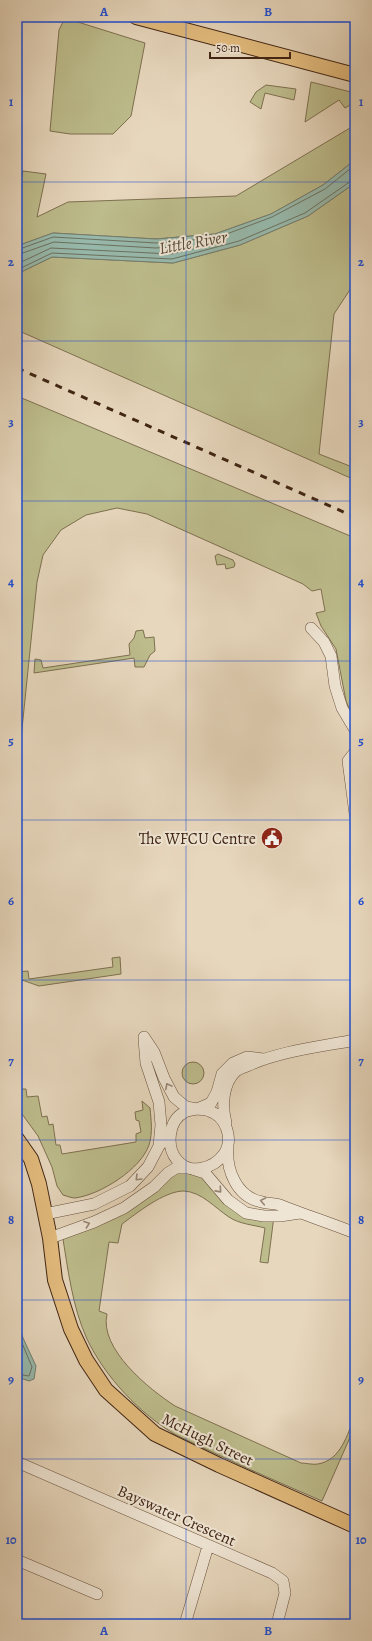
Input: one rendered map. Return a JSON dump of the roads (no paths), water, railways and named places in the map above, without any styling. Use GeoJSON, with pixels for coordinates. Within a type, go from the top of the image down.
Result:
{"type":"FeatureCollection","features":[{"type":"Feature","properties":{"kind":"main road"},"geometry":{"type":"LineString","coordinates":[[136,17],[355,75]]}},
{"type":"Feature","properties":{"kind":"main road","name":"McHugh Street"},"geometry":{"type":"LineString","coordinates":[[17,1139],[31,1159],[39,1184],[50,1238],[55,1280],[71,1329],[86,1360],[106,1390],[155,1434],[219,1465],[355,1526]]}},
{"type":"Feature","properties":{"kind":"street"},"geometry":{"type":"LineString","coordinates":[[311,628],[324,642],[331,656],[337,694],[342,708],[355,730]]}},
{"type":"Feature","properties":{"kind":"street"},"geometry":{"type":"LineString","coordinates":[[355,752],[348,761],[355,814]]}},
{"type":"Feature","properties":{"kind":"street"},"geometry":{"type":"LineString","coordinates":[[159,1146],[161,1125],[159,1102],[146,1063],[144,1037],[154,1052],[164,1078],[174,1097],[186,1107],[210,1111],[221,1118],[226,1127]]}},
{"type":"Feature","properties":{"kind":"street"},"geometry":{"type":"LineString","coordinates":[[355,1040],[263,1059],[236,1071],[228,1082],[223,1110],[228,1142],[227,1159],[230,1174],[238,1187],[252,1198],[262,1202],[274,1203],[328,1222],[355,1234]]}},
{"type":"Feature","properties":{"kind":"street"},"geometry":{"type":"LineString","coordinates":[[45,1214],[94,1204],[130,1186],[148,1167],[159,1146],[184,1112],[197,1109],[211,1103],[222,1074],[233,1063],[247,1057],[263,1059]]}},
{"type":"Feature","properties":{"kind":"street"},"geometry":{"type":"LineString","coordinates":[[170,1133],[171,1148],[177,1160],[189,1168],[206,1173],[228,1200],[246,1213],[264,1216],[280,1216],[300,1213]]}},
{"type":"Feature","properties":{"kind":"street"},"geometry":{"type":"LineString","coordinates":[[50,1238],[94,1222],[124,1208],[154,1187],[168,1173],[176,1168],[204,1169],[216,1163],[225,1153],[228,1142]]}},
{"type":"Feature","properties":{"kind":"street","name":"Bayswater Crescent"},"geometry":{"type":"LineString","coordinates":[[17,1462],[272,1573],[283,1581],[285,1593],[277,1624]]}},
{"type":"Feature","properties":{"kind":"street"},"geometry":{"type":"LineString","coordinates":[[185,1624],[208,1546]]}},
{"type":"Feature","properties":{"kind":"street"},"geometry":{"type":"LineString","coordinates":[[17,1560],[97,1594]]}},
{"type":"Feature","properties":{"kind":"water","name":"Little River"},"geometry":{"type":"Polygon","coordinates":[[[355,160],[355,183],[308,216],[240,245],[173,263],[52,257],[17,274],[17,246],[53,233],[156,239],[215,234],[271,214],[323,185],[355,160]]]}},
{"type":"Feature","properties":{"kind":"water"},"geometry":{"type":"Polygon","coordinates":[[[17,1317],[23,1338],[36,1366],[34,1379],[29,1381],[17,1377],[17,1317]]]}},
{"type":"Feature","properties":{"kind":"railway"},"geometry":{"type":"LineString","coordinates":[[17,368],[355,517]]}},
{"type":"Feature","properties":{"kind":"place","name":"The WFCU Centre"},"geometry":{"type":"Point","coordinates":[272,838]}}]}
